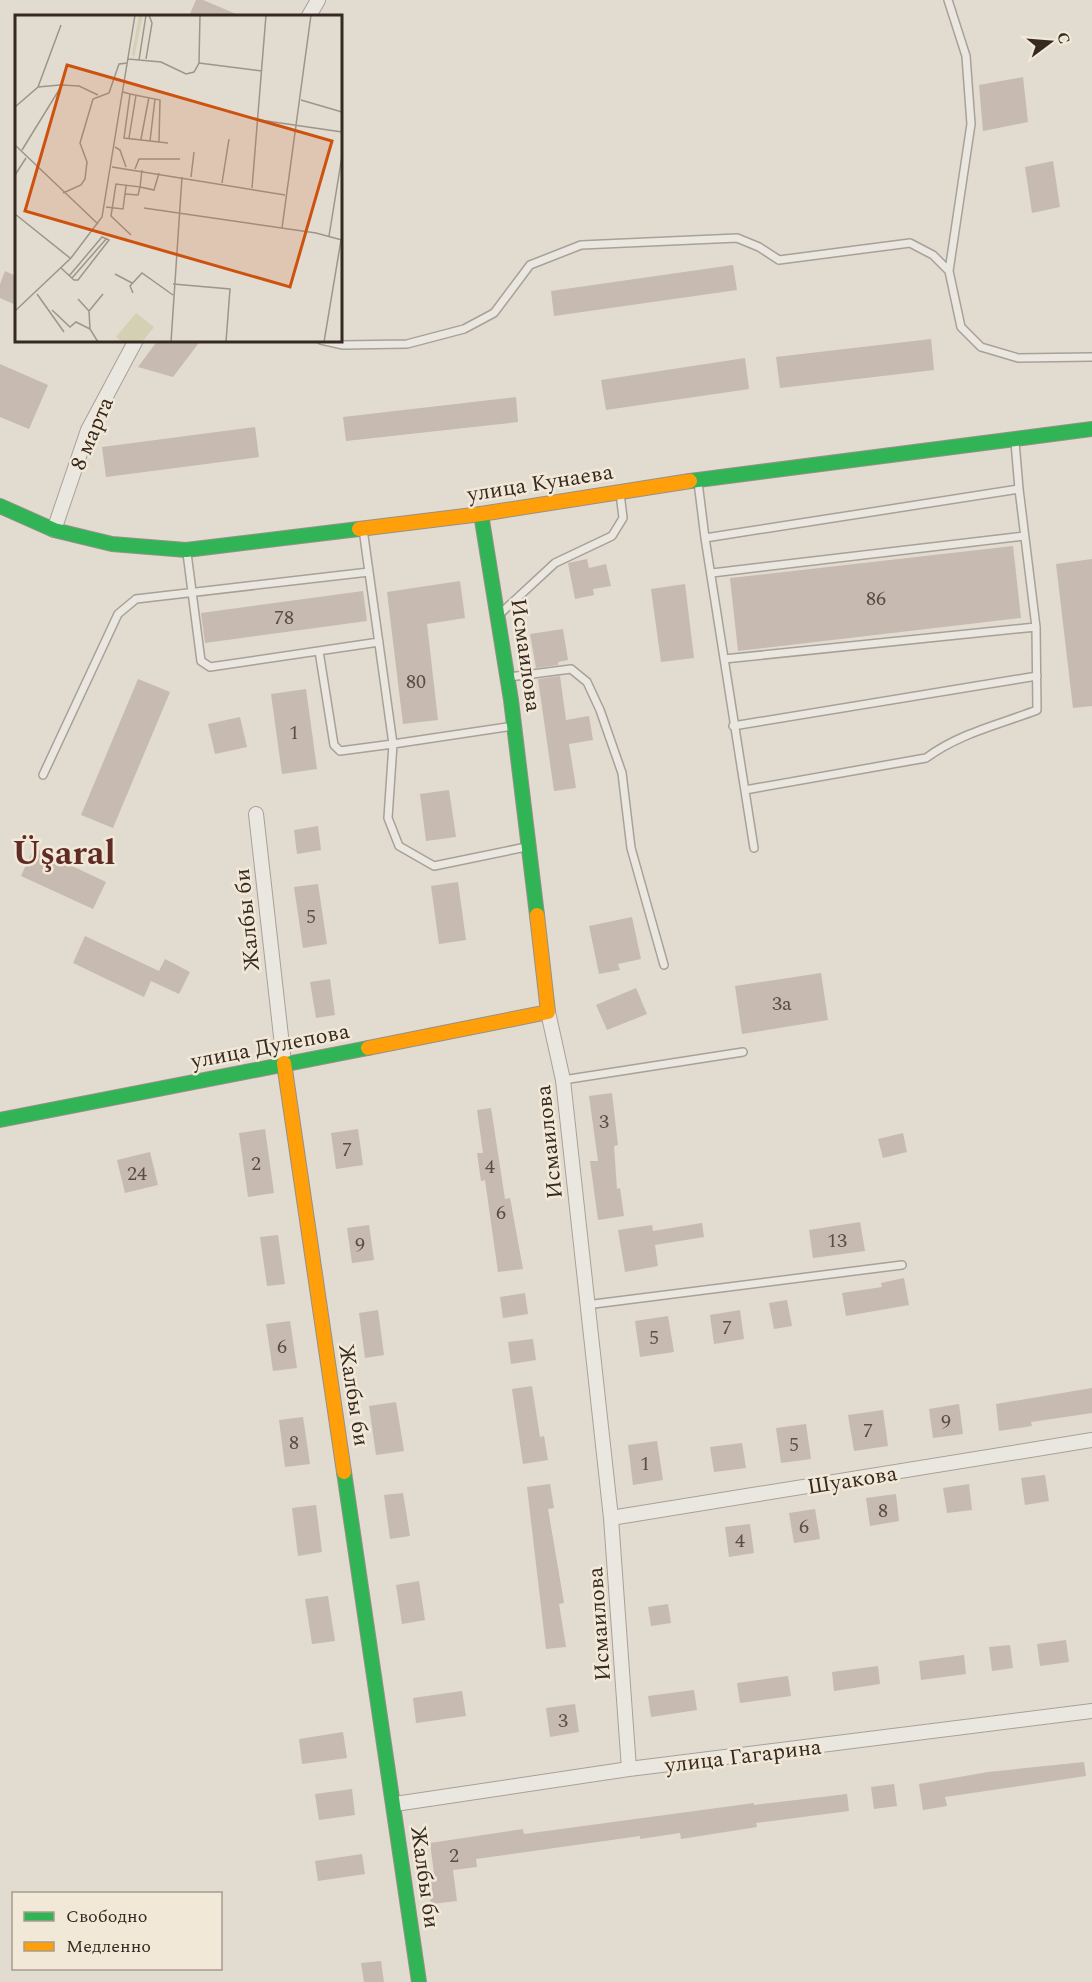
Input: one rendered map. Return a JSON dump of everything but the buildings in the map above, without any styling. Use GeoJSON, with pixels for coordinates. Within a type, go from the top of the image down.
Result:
{"type":"FeatureCollection","features":[{"type":"Feature","properties":{"kind":"street"},"geometry":{"type":"LineString","coordinates":[[310,15],[318,0]]}},
{"type":"Feature","properties":{"kind":"street","name":"8 марта"},"geometry":{"type":"LineString","coordinates":[[54,530],[88,430],[135,342]]}},
{"type":"Feature","properties":{"kind":"street","name":"улица Кунаева"},"geometry":{"type":"LineString","coordinates":[[0,506],[54,530],[112,544],[186,550],[481,514],[698,480],[1092,429]]}},
{"type":"Feature","properties":{"kind":"street","name":"Исмаилова"},"geometry":{"type":"LineString","coordinates":[[481,514],[500,613],[516,725],[548,1012],[563,1080],[611,1518],[629,1769]]}},
{"type":"Feature","properties":{"kind":"street","name":"Жалбы би"},"geometry":{"type":"LineString","coordinates":[[256,814],[284,1063],[395,1804],[419,1982]]}},
{"type":"Feature","properties":{"kind":"street","name":"улица Дулепова"},"geometry":{"type":"LineString","coordinates":[[0,1120],[548,1012]]}},
{"type":"Feature","properties":{"kind":"street","name":"Шуакова"},"geometry":{"type":"LineString","coordinates":[[611,1518],[1092,1440]]}},
{"type":"Feature","properties":{"kind":"street","name":"улица Гагарина"},"geometry":{"type":"LineString","coordinates":[[395,1804],[629,1769],[1092,1711]]}},
{"type":"Feature","properties":{"kind":"lane"},"geometry":{"type":"LineString","coordinates":[[948,0],[966,56],[971,124],[949,271],[961,327],[981,347],[1018,358],[1092,357]]}},
{"type":"Feature","properties":{"kind":"lane"},"geometry":{"type":"LineString","coordinates":[[330,342],[343,345],[407,344],[464,329],[494,313],[530,265],[581,244],[737,238],[779,260],[910,243],[933,255],[949,271]]}},
{"type":"Feature","properties":{"kind":"lane"},"geometry":{"type":"LineString","coordinates":[[745,790],[926,758],[944,745],[968,733],[1037,710],[1036,627],[1024,536],[1015,439]]}},
{"type":"Feature","properties":{"kind":"lane"},"geometry":{"type":"LineString","coordinates":[[698,480],[733,726],[754,848]]}},
{"type":"Feature","properties":{"kind":"lane"},"geometry":{"type":"LineString","coordinates":[[705,538],[1019,489]]}},
{"type":"Feature","properties":{"kind":"lane"},"geometry":{"type":"LineString","coordinates":[[500,613],[555,563],[612,536],[623,518],[620,491]]}},
{"type":"Feature","properties":{"kind":"lane"},"geometry":{"type":"LineString","coordinates":[[363,527],[393,744],[388,818],[399,846],[434,866],[530,847]]}},
{"type":"Feature","properties":{"kind":"lane"},"geometry":{"type":"LineString","coordinates":[[712,573],[1024,536]]}},
{"type":"Feature","properties":{"kind":"lane"},"geometry":{"type":"LineString","coordinates":[[186,550],[201,661],[210,667],[379,642]]}},
{"type":"Feature","properties":{"kind":"lane"},"geometry":{"type":"LineString","coordinates":[[43,775],[118,614],[136,598],[369,572]]}},
{"type":"Feature","properties":{"kind":"lane"},"geometry":{"type":"LineString","coordinates":[[724,658],[1036,627]]}},
{"type":"Feature","properties":{"kind":"lane"},"geometry":{"type":"LineString","coordinates":[[319,651],[334,746],[340,751],[516,725]]}},
{"type":"Feature","properties":{"kind":"lane"},"geometry":{"type":"LineString","coordinates":[[509,677],[571,669],[587,682],[600,710],[622,773],[631,848],[664,965]]}},
{"type":"Feature","properties":{"kind":"lane"},"geometry":{"type":"LineString","coordinates":[[733,726],[1037,676]]}},
{"type":"Feature","properties":{"kind":"lane"},"geometry":{"type":"LineString","coordinates":[[563,1080],[743,1052]]}},
{"type":"Feature","properties":{"kind":"lane"},"geometry":{"type":"LineString","coordinates":[[586,1305],[902,1265]]}},
{"type":"Feature","properties":{"kind":"traffic: fast"},"geometry":{"type":"LineString","coordinates":[[690,481],[1092,429]]}},
{"type":"Feature","properties":{"kind":"traffic: fast"},"geometry":{"type":"LineString","coordinates":[[0,506],[54,530],[112,544],[186,550],[359,529]]}},
{"type":"Feature","properties":{"kind":"traffic: fast"},"geometry":{"type":"LineString","coordinates":[[481,514],[511,700],[537,915]]}},
{"type":"Feature","properties":{"kind":"traffic: fast"},"geometry":{"type":"LineString","coordinates":[[0,1120],[368,1048]]}},
{"type":"Feature","properties":{"kind":"traffic: fast"},"geometry":{"type":"LineString","coordinates":[[344,1472],[419,1982]]}},
{"type":"Feature","properties":{"kind":"traffic: slow"},"geometry":{"type":"LineString","coordinates":[[359,529],[481,514],[690,481]]}},
{"type":"Feature","properties":{"kind":"traffic: slow"},"geometry":{"type":"LineString","coordinates":[[368,1048],[548,1012],[537,915]]}},
{"type":"Feature","properties":{"kind":"traffic: slow"},"geometry":{"type":"LineString","coordinates":[[284,1063],[344,1472]]}},
{"type":"Feature","properties":{"kind":"district","name":"Üşaral"},"geometry":{"type":"Point","coordinates":[64,852]}}]}
